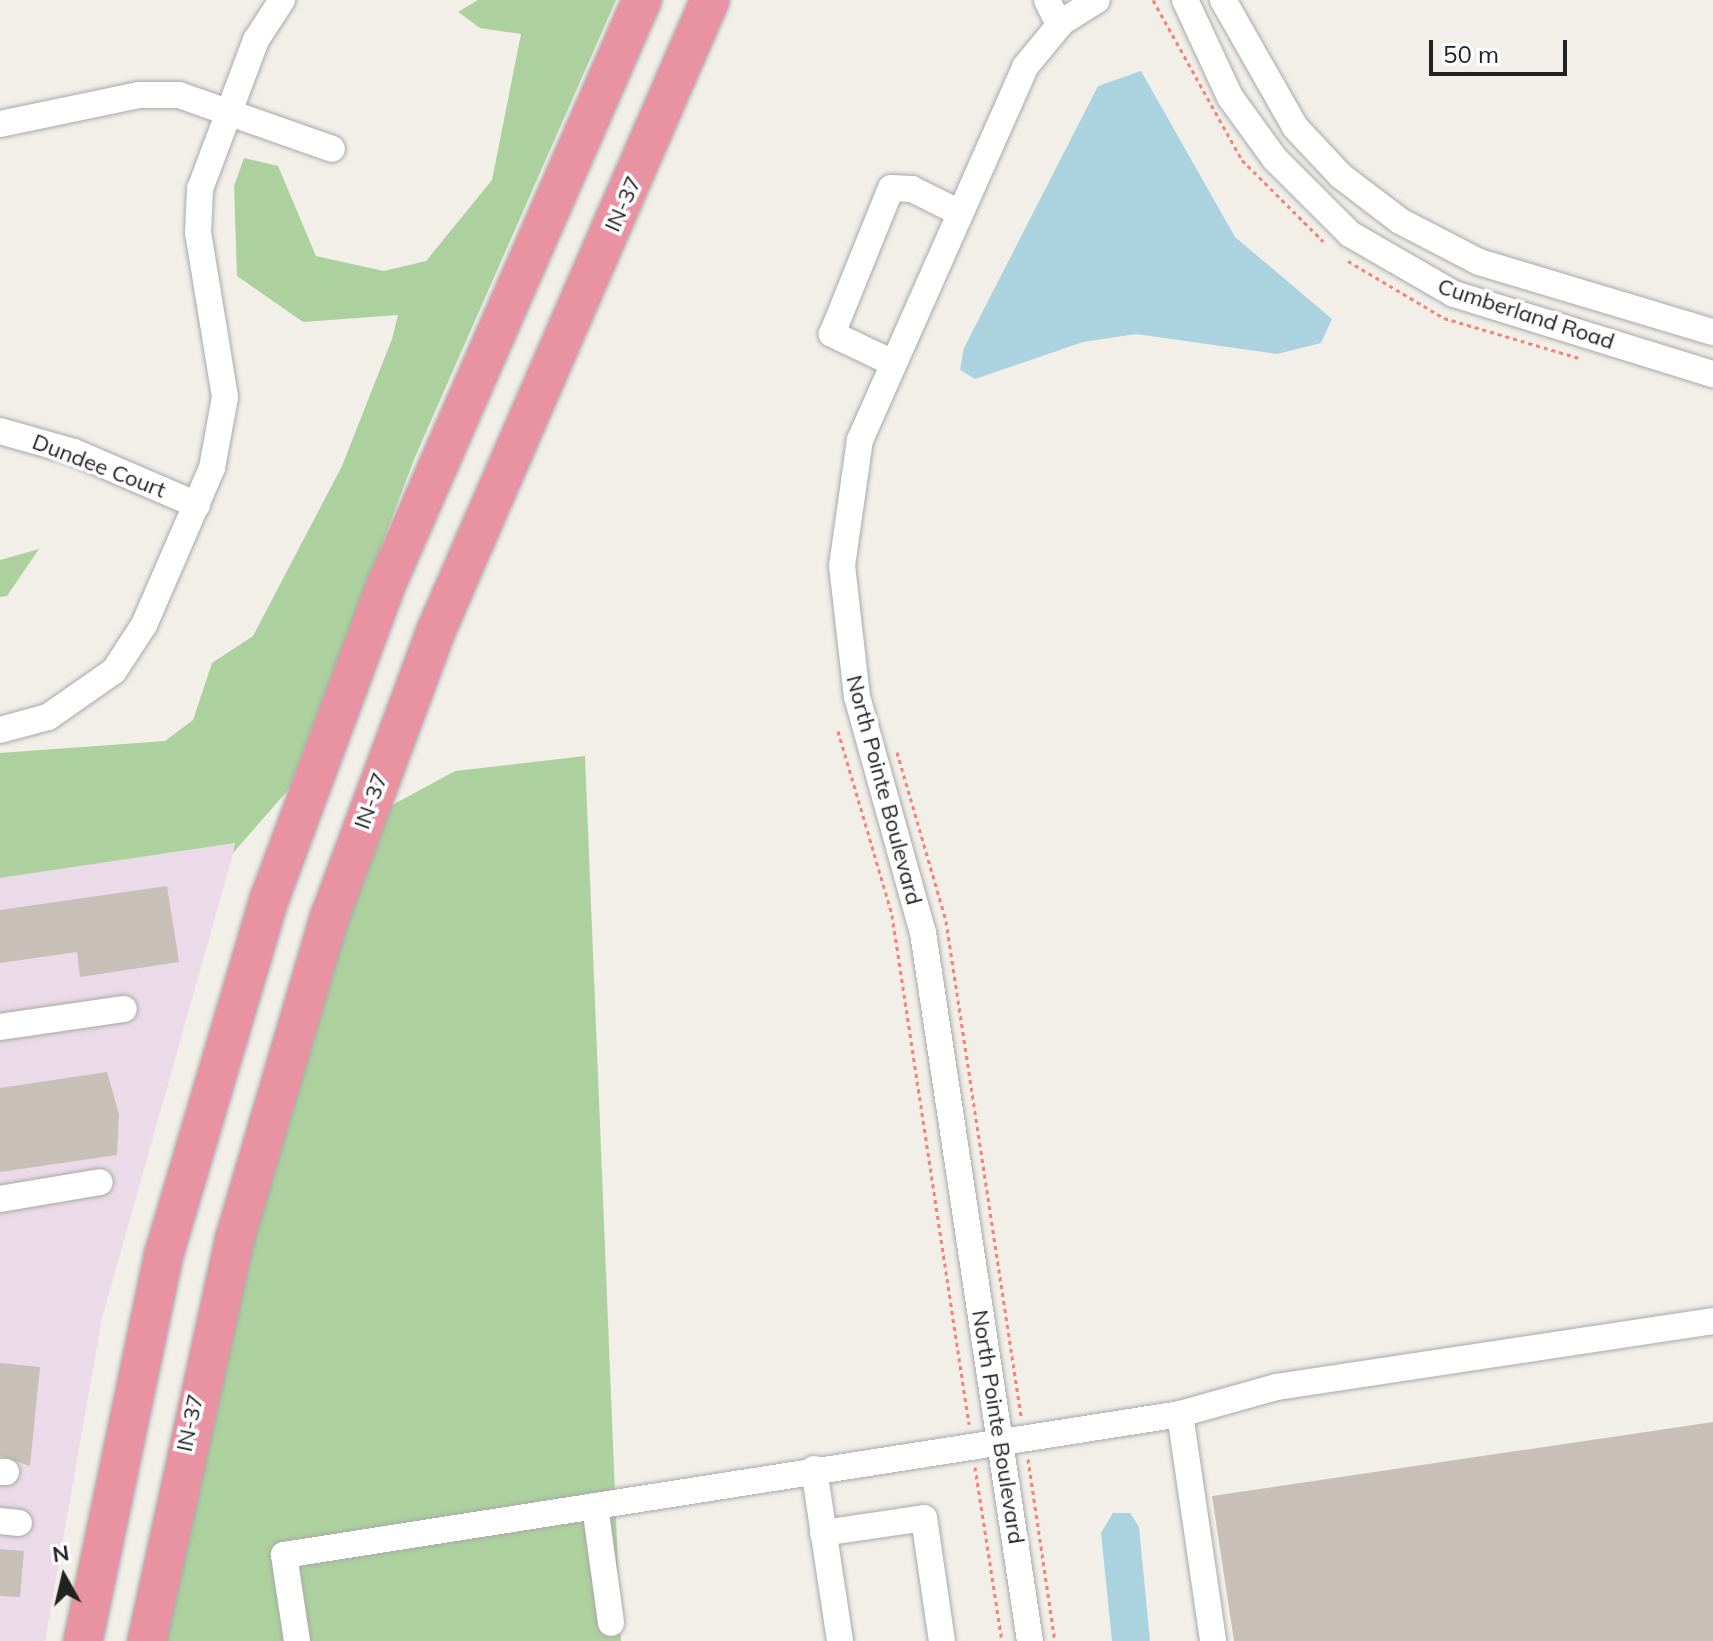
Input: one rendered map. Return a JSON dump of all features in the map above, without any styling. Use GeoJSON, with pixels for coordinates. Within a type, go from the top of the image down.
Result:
{"type":"FeatureCollection","features":[{"type":"Feature","properties":{"kind":"highway"},"geometry":{"type":"LineString","coordinates":[[83,1641],[164,1254],[265,911],[386,585],[642,0]]}},
{"type":"Feature","properties":{"kind":"highway","name":"IN-37"},"geometry":{"type":"LineString","coordinates":[[147,1641],[235,1238],[330,916],[441,619],[710,0]]}},
{"type":"Feature","properties":{"kind":"street"},"geometry":{"type":"LineString","coordinates":[[0,730],[60,711],[114,671],[144,625],[197,505],[219,445],[225,397],[199,201],[228,110],[282,0]]}},
{"type":"Feature","properties":{"kind":"street"},"geometry":{"type":"LineString","coordinates":[[1047,0],[1059,25]]}},
{"type":"Feature","properties":{"kind":"street","name":"North Pointe Boulevard"},"geometry":{"type":"LineString","coordinates":[[1030,1641],[923,933],[844,630],[850,481],[893,363],[1025,67],[1059,25],[1097,0]]}},
{"type":"Feature","properties":{"kind":"street","name":"Cumberland Road"},"geometry":{"type":"LineString","coordinates":[[1185,0],[1252,130],[1350,234],[1454,294],[1713,374]]}},
{"type":"Feature","properties":{"kind":"street","name":"Cumberland Road"},"geometry":{"type":"LineString","coordinates":[[1223,0],[1295,127],[1341,176],[1400,221],[1479,262],[1713,332]]}},
{"type":"Feature","properties":{"kind":"street"},"geometry":{"type":"LineString","coordinates":[[0,124],[139,95],[179,95],[332,149]]}},
{"type":"Feature","properties":{"kind":"street"},"geometry":{"type":"LineString","coordinates":[[893,363],[832,334],[891,188],[912,189],[960,213]]}},
{"type":"Feature","properties":{"kind":"street","name":"Dundee Court"},"geometry":{"type":"LineString","coordinates":[[0,431],[74,452],[197,505]]}},
{"type":"Feature","properties":{"kind":"street"},"geometry":{"type":"LineString","coordinates":[[0,1027],[124,1009]]}},
{"type":"Feature","properties":{"kind":"street"},"geometry":{"type":"LineString","coordinates":[[0,1199],[100,1182]]}},
{"type":"Feature","properties":{"kind":"street"},"geometry":{"type":"LineString","coordinates":[[297,1641],[284,1555],[814,1469],[1180,1414],[1277,1387],[1713,1321]]}},
{"type":"Feature","properties":{"kind":"street"},"geometry":{"type":"LineString","coordinates":[[1180,1414],[1213,1641]]}},
{"type":"Feature","properties":{"kind":"street"},"geometry":{"type":"LineString","coordinates":[[814,1469],[840,1641]]}},
{"type":"Feature","properties":{"kind":"street"},"geometry":{"type":"LineString","coordinates":[[595,1506],[611,1623]]}},
{"type":"Feature","properties":{"kind":"street"},"geometry":{"type":"LineString","coordinates":[[823,1533],[924,1518],[942,1641]]}},
{"type":"Feature","properties":{"kind":"path"},"geometry":{"type":"LineString","coordinates":[[1153,0],[1155,6]]}},
{"type":"Feature","properties":{"kind":"path"},"geometry":{"type":"LineString","coordinates":[[838,731],[895,930],[1002,1641]]}},
{"type":"Feature","properties":{"kind":"shaded area"},"geometry":{"type":"Polygon","coordinates":[[[236,843],[102,1318],[45,1641],[0,1641],[0,878],[236,843]]]}},
{"type":"Feature","properties":{"kind":"green space"},"geometry":{"type":"Polygon","coordinates":[[[478,0],[616,0],[415,457],[289,789],[233,853],[235,843],[0,878],[0,753],[165,741],[193,720],[212,663],[253,636],[342,466],[392,339],[398,315],[303,322],[237,276],[234,186],[244,158],[278,166],[316,256],[384,271],[426,261],[492,180],[521,34],[480,28],[458,12],[478,0]]]}},
{"type":"Feature","properties":{"kind":"green space"},"geometry":{"type":"Polygon","coordinates":[[[39,549],[7,596],[0,597],[0,560],[39,549]]]}},
{"type":"Feature","properties":{"kind":"green space"},"geometry":{"type":"Polygon","coordinates":[[[585,756],[621,1641],[157,1641],[207,1353],[363,821],[455,771],[585,756]]]}},
{"type":"Feature","properties":{"kind":"water"},"geometry":{"type":"Polygon","coordinates":[[[1141,71],[1235,237],[1332,319],[1321,343],[1277,354],[1136,334],[1083,342],[975,379],[960,370],[964,348],[1098,86],[1141,71]]]}},
{"type":"Feature","properties":{"kind":"water"},"geometry":{"type":"Polygon","coordinates":[[[1113,1513],[1130,1513],[1139,1527],[1150,1641],[1112,1641],[1101,1533],[1113,1513]]]}},
{"type":"Feature","properties":{"kind":"building"},"geometry":{"type":"Polygon","coordinates":[[[167,886],[179,962],[80,977],[77,952],[0,963],[0,910],[167,886]]]}},
{"type":"Feature","properties":{"kind":"building"},"geometry":{"type":"Polygon","coordinates":[[[107,1072],[119,1114],[117,1155],[0,1172],[0,1088],[107,1072]]]}},
{"type":"Feature","properties":{"kind":"building"},"geometry":{"type":"Polygon","coordinates":[[[0,1363],[40,1367],[30,1466],[0,1456],[0,1363]]]}},
{"type":"Feature","properties":{"kind":"building"},"geometry":{"type":"Polygon","coordinates":[[[1713,1422],[1713,1641],[1234,1641],[1212,1496],[1713,1422]]]}},
{"type":"Feature","properties":{"kind":"building"},"geometry":{"type":"Polygon","coordinates":[[[0,1549],[24,1551],[20,1597],[0,1596],[0,1549]]]}}]}
